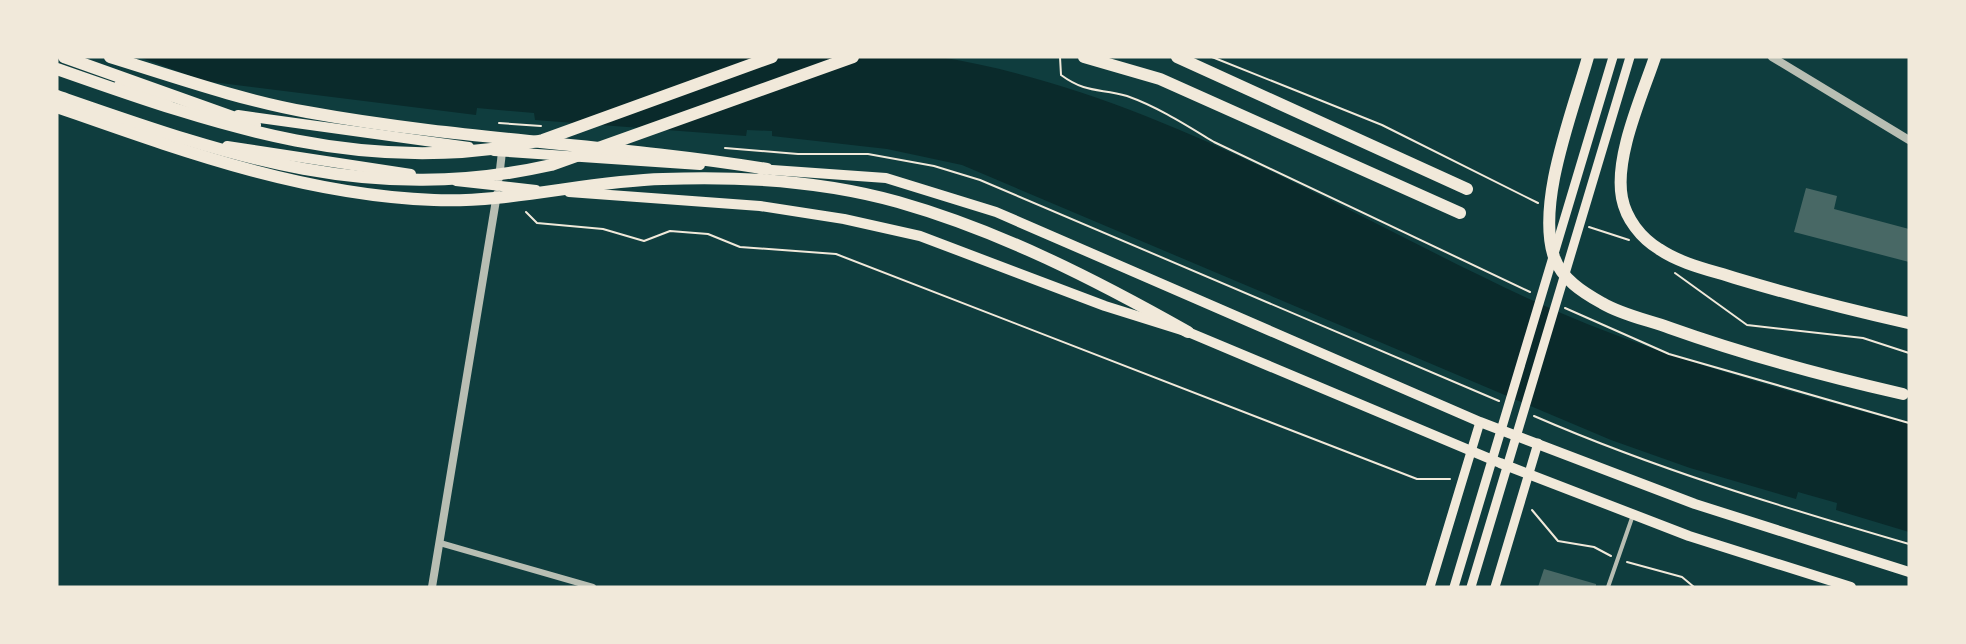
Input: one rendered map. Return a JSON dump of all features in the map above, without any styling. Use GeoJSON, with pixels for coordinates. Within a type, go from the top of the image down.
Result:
{"type":"FeatureCollection","features":[{"type":"Feature","properties":{"kind":"highway"},"geometry":{"type":"LineString","coordinates":[[64,57],[247,122],[394,154]]}},
{"type":"Feature","properties":{"kind":"highway"},"geometry":{"type":"LineString","coordinates":[[110,57],[200,85],[305,112],[411,128],[675,154],[767,169]]}},
{"type":"Feature","properties":{"kind":"highway"},"geometry":{"type":"LineString","coordinates":[[57,67],[246,131],[352,150],[394,154],[468,153],[543,140],[772,57]]}},
{"type":"Feature","properties":{"kind":"highway"},"geometry":{"type":"LineString","coordinates":[[57,103],[240,156],[297,169],[432,182],[509,174],[551,165],[853,57]]}},
{"type":"Feature","properties":{"kind":"highway"},"geometry":{"type":"LineString","coordinates":[[1084,57],[1151,76],[1460,213]]}},
{"type":"Feature","properties":{"kind":"highway"},"geometry":{"type":"LineString","coordinates":[[1177,57],[1467,189]]}},
{"type":"Feature","properties":{"kind":"highway"},"geometry":{"type":"LineString","coordinates":[[1588,57],[1552,189],[1549,212],[1554,257],[1565,278],[1604,305],[1696,337],[1849,382],[1903,394]]}},
{"type":"Feature","properties":{"kind":"highway"},"geometry":{"type":"LineString","coordinates":[[1654,57],[1621,171],[1625,207],[1635,227],[1647,240],[1675,257],[1718,272],[1786,293],[1908,323]]}},
{"type":"Feature","properties":{"kind":"highway"},"geometry":{"type":"LineString","coordinates":[[57,103],[238,169],[347,191],[434,200],[475,200],[660,178],[750,180],[842,190],[895,201],[949,217],[1091,280],[1188,332]]}},
{"type":"Feature","properties":{"kind":"main road"},"geometry":{"type":"LineString","coordinates":[[1454,587],[1613,57]]}},
{"type":"Feature","properties":{"kind":"main road"},"geometry":{"type":"LineString","coordinates":[[1471,587],[1630,57]]}},
{"type":"Feature","properties":{"kind":"main road"},"geometry":{"type":"LineString","coordinates":[[57,67],[189,106],[287,124],[502,152],[886,178],[996,212],[1480,422],[1695,504],[1909,572]]}},
{"type":"Feature","properties":{"kind":"main road"},"geometry":{"type":"LineString","coordinates":[[57,103],[180,138],[498,187],[759,206],[844,219],[920,236],[1105,306],[1188,332],[1471,451],[1689,536],[1851,587]]}},
{"type":"Feature","properties":{"kind":"main road"},"geometry":{"type":"LineString","coordinates":[[1430,587],[1480,422]]}},
{"type":"Feature","properties":{"kind":"main road"},"geometry":{"type":"LineString","coordinates":[[1495,587],[1539,443]]}},
{"type":"Feature","properties":{"kind":"street"},"geometry":{"type":"LineString","coordinates":[[1772,57],[1909,140]]}},
{"type":"Feature","properties":{"kind":"street"},"geometry":{"type":"LineString","coordinates":[[432,587],[502,152]]}},
{"type":"Feature","properties":{"kind":"street"},"geometry":{"type":"LineString","coordinates":[[440,543],[593,587]]}},
{"type":"Feature","properties":{"kind":"lane"},"geometry":{"type":"LineString","coordinates":[[1608,587],[1634,515]]}},
{"type":"Feature","properties":{"kind":"path"},"geometry":{"type":"LineString","coordinates":[[1060,57],[1061,75],[1077,87],[1126,96],[1170,115],[1214,142],[1535,294]]}},
{"type":"Feature","properties":{"kind":"path"},"geometry":{"type":"LineString","coordinates":[[526,212],[537,223],[603,229],[644,241],[670,231],[708,234],[740,248],[836,254],[1417,479],[1456,479]]}},
{"type":"Feature","properties":{"kind":"path"},"geometry":{"type":"LineString","coordinates":[[1556,304],[1669,354],[1909,423]]}},
{"type":"Feature","properties":{"kind":"water"},"geometry":{"type":"Polygon","coordinates":[[[139,57],[940,57],[1018,74],[1094,97],[1169,125],[1241,157],[1527,298],[1620,337],[1812,398],[1909,424],[1909,532],[1836,510],[1837,503],[1798,492],[1796,499],[1690,468],[1611,440],[962,165],[887,149],[772,136],[772,131],[747,130],[746,136],[535,120],[534,113],[477,108],[476,115],[204,81],[139,57]]]}},
{"type":"Feature","properties":{"kind":"building"},"geometry":{"type":"Polygon","coordinates":[[[1806,188],[1837,196],[1834,209],[1909,229],[1909,262],[1794,232],[1806,188]]]}},
{"type":"Feature","properties":{"kind":"building"},"geometry":{"type":"Polygon","coordinates":[[[1544,569],[1596,584],[1596,587],[1538,587],[1544,569]]]}}]}
